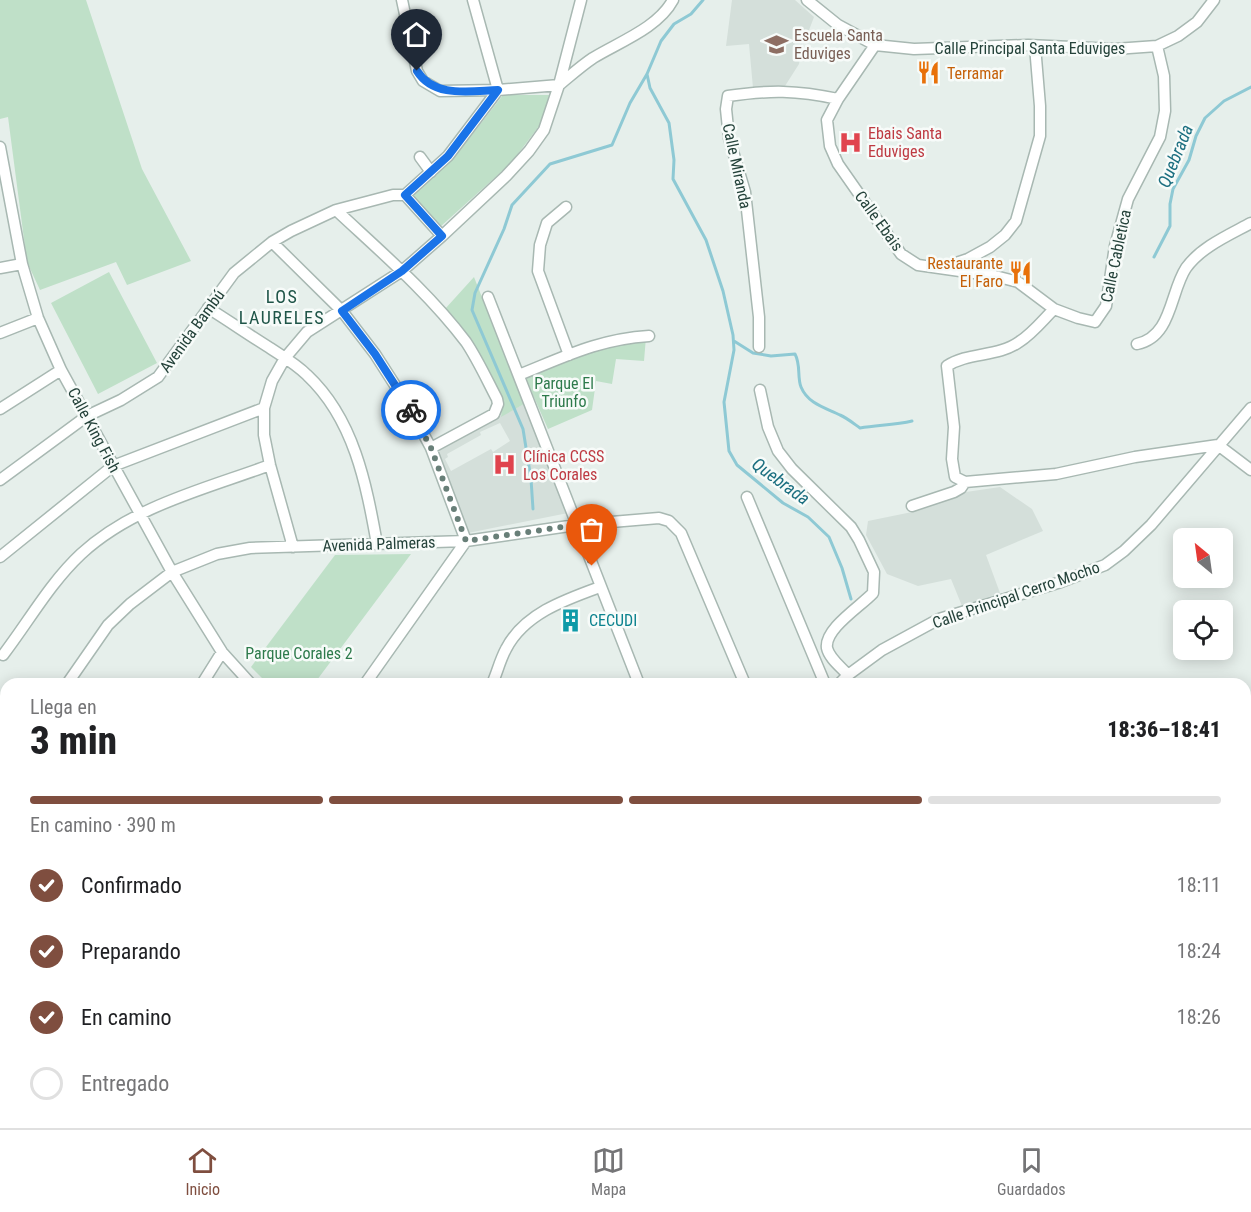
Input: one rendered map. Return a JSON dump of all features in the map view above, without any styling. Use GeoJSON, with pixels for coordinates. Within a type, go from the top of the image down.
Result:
{"type":"FeatureCollection","features":[{"type":"Feature","properties":{"kind":"street"},"geometry":{"type":"LineString","coordinates":[[402,0],[417,71],[423,81],[440,91],[498,90],[559,85],[590,60],[662,14],[673,0]]}},
{"type":"Feature","properties":{"kind":"street"},"geometry":{"type":"LineString","coordinates":[[473,0],[498,90]]}},
{"type":"Feature","properties":{"kind":"street"},"geometry":{"type":"LineString","coordinates":[[293,546],[264,435],[264,408],[272,381],[285,358],[307,332],[402,271],[506,176],[529,151],[544,130],[559,85],[581,0]]}},
{"type":"Feature","properties":{"kind":"street","name":"Calle Principal Santa Eduviges"},"geometry":{"type":"LineString","coordinates":[[807,0],[838,25],[875,45],[914,49],[1035,46],[1115,49],[1157,45],[1178,36],[1197,22],[1214,0]]}},
{"type":"Feature","properties":{"kind":"street","name":"Calle Ebais"},"geometry":{"type":"LineString","coordinates":[[875,45],[826,120],[830,146],[838,164],[901,254],[918,266],[995,276],[1018,282],[1054,309]]}},
{"type":"Feature","properties":{"kind":"street","name":"Calle Cabletica"},"geometry":{"type":"LineString","coordinates":[[1054,309],[1095,322],[1107,306],[1115,246],[1121,222],[1128,199],[1160,137],[1165,111],[1164,76],[1157,45]]}},
{"type":"Feature","properties":{"kind":"street"},"geometry":{"type":"LineString","coordinates":[[938,270],[968,259],[990,247],[1005,236],[1016,221],[1040,136],[1035,46]]}},
{"type":"Feature","properties":{"kind":"street"},"geometry":{"type":"LineString","coordinates":[[442,236],[405,195],[453,150],[498,90]]}},
{"type":"Feature","properties":{"kind":"street","name":"Calle Miranda"},"geometry":{"type":"LineString","coordinates":[[759,347],[759,317],[745,192],[729,138],[726,108],[728,96],[767,91],[807,92],[838,99]]}},
{"type":"Feature","properties":{"kind":"street","name":"Calle King Fish"},"geometry":{"type":"LineString","coordinates":[[0,147],[22,264],[38,318],[61,370],[172,572],[222,652],[246,678]]}},
{"type":"Feature","properties":{"kind":"street"},"geometry":{"type":"LineString","coordinates":[[420,157],[431,172]]}},
{"type":"Feature","properties":{"kind":"street","name":"Avenida Bambú"},"geometry":{"type":"LineString","coordinates":[[0,480],[87,416],[121,400],[158,377],[234,273],[272,243],[291,231],[336,210],[393,195],[405,195]]}},
{"type":"Feature","properties":{"kind":"street"},"geometry":{"type":"LineString","coordinates":[[566,207],[547,223],[540,245],[538,270],[569,355]]}},
{"type":"Feature","properties":{"kind":"street"},"geometry":{"type":"LineString","coordinates":[[336,210],[402,271],[442,313],[476,359],[498,404],[494,414],[487,419],[431,448]]}},
{"type":"Feature","properties":{"kind":"street"},"geometry":{"type":"LineString","coordinates":[[1137,344],[1155,336],[1168,315],[1186,269],[1212,243],[1251,223]]}},
{"type":"Feature","properties":{"kind":"street"},"geometry":{"type":"LineString","coordinates":[[272,243],[342,311],[375,354],[409,407],[431,448],[466,541],[369,678]]}},
{"type":"Feature","properties":{"kind":"street"},"geometry":{"type":"LineString","coordinates":[[0,268],[22,264]]}},
{"type":"Feature","properties":{"kind":"street"},"geometry":{"type":"LineString","coordinates":[[488,297],[637,678]]}},
{"type":"Feature","properties":{"kind":"street"},"geometry":{"type":"LineString","coordinates":[[208,308],[285,358],[306,374],[327,397],[341,419],[354,447],[367,487],[377,544]]}},
{"type":"Feature","properties":{"kind":"street"},"geometry":{"type":"LineString","coordinates":[[1054,309],[1019,343],[992,353],[956,360],[947,366],[954,427],[952,459],[955,477],[965,482],[1056,474],[1135,457],[1218,445],[1251,470]]}},
{"type":"Feature","properties":{"kind":"street"},"geometry":{"type":"LineString","coordinates":[[0,333],[38,318]]}},
{"type":"Feature","properties":{"kind":"street"},"geometry":{"type":"LineString","coordinates":[[519,375],[597,343],[649,336]]}},
{"type":"Feature","properties":{"kind":"street"},"geometry":{"type":"LineString","coordinates":[[0,409],[61,370]]}},
{"type":"Feature","properties":{"kind":"street"},"geometry":{"type":"LineString","coordinates":[[760,390],[768,427],[778,451],[792,469],[851,526],[874,572],[873,593],[832,629],[827,641],[827,649],[848,675]]}},
{"type":"Feature","properties":{"kind":"street"},"geometry":{"type":"LineString","coordinates":[[0,557],[113,466],[264,408]]}},
{"type":"Feature","properties":{"kind":"street","name":"Calle Principal Cerro Mocho"},"geometry":{"type":"LineString","coordinates":[[845,678],[882,650],[939,619],[1061,582],[1105,565],[1124,551],[1151,525],[1251,408]]}},
{"type":"Feature","properties":{"kind":"street"},"geometry":{"type":"LineString","coordinates":[[3,655],[42,600],[81,555],[98,540],[139,513],[270,465]]}},
{"type":"Feature","properties":{"kind":"street"},"geometry":{"type":"LineString","coordinates":[[912,506],[954,492],[965,482]]}},
{"type":"Feature","properties":{"kind":"street"},"geometry":{"type":"LineString","coordinates":[[747,497],[822,678]]}},
{"type":"Feature","properties":{"kind":"street","name":"Avenida Palmeras"},"geometry":{"type":"LineString","coordinates":[[72,678],[108,625],[130,604],[172,572],[217,555],[250,548],[466,541],[576,525],[659,518],[669,521],[681,534],[742,678]]}},
{"type":"Feature","properties":{"kind":"street"},"geometry":{"type":"LineString","coordinates":[[494,678],[505,650],[518,631],[536,616],[563,601],[600,587]]}},
{"type":"Feature","properties":{"kind":"street"},"geometry":{"type":"LineString","coordinates":[[206,678],[222,652]]}},
{"type":"Feature","properties":{"kind":"shaded area","name":"Escuela Santa Eduviges"},"geometry":{"type":"Polygon","coordinates":[[[732,0],[795,0],[814,17],[806,38],[803,38],[799,64],[785,86],[753,88],[749,44],[726,46],[732,0]]]}},
{"type":"Feature","properties":{"kind":"shaded area","name":"Clínica CCSS Los Corales"},"geometry":{"type":"Polygon","coordinates":[[[524,404],[568,513],[468,533],[436,450],[524,404]],[[500,423],[480,432],[481,435],[447,454],[448,457],[445,459],[451,471],[491,449],[493,452],[510,441],[500,423]]]}},
{"type":"Feature","properties":{"kind":"shaded area"},"geometry":{"type":"Polygon","coordinates":[[[1000,487],[1032,509],[1043,531],[986,555],[1000,593],[962,606],[951,579],[918,586],[887,574],[866,535],[868,521],[912,512],[966,492],[1000,487]]]}},
{"type":"Feature","properties":{"kind":"green space"},"geometry":{"type":"Polygon","coordinates":[[[0,0],[86,0],[142,169],[191,261],[127,285],[116,262],[40,290],[27,262],[8,117],[0,119],[0,0]]]}},
{"type":"Feature","properties":{"kind":"green space"},"geometry":{"type":"Polygon","coordinates":[[[503,95],[549,95],[543,121],[511,163],[440,227],[412,196],[449,161],[503,95]]]}},
{"type":"Feature","properties":{"kind":"green space"},"geometry":{"type":"Polygon","coordinates":[[[109,272],[157,363],[98,394],[51,303],[109,272]]]}},
{"type":"Feature","properties":{"kind":"green space"},"geometry":{"type":"Polygon","coordinates":[[[474,277],[524,404],[501,417],[502,407],[445,309],[474,277]]]}},
{"type":"Feature","properties":{"kind":"green space","name":"Parque El Triunfo"},"geometry":{"type":"Polygon","coordinates":[[[646,337],[644,361],[616,359],[612,384],[596,381],[592,410],[548,429],[525,377],[599,346],[646,337]]]}},
{"type":"Feature","properties":{"kind":"green space","name":"Parque Corales 2"},"geometry":{"type":"Polygon","coordinates":[[[411,554],[318,678],[262,678],[251,667],[335,555],[411,554]]]}},
{"type":"Feature","properties":{"kind":"waterway"},"geometry":{"type":"LineString","coordinates":[[533,509],[523,429],[472,310],[475,293],[504,229],[512,205],[550,164],[612,145],[661,41],[674,24],[691,14],[703,0]]}},
{"type":"Feature","properties":{"kind":"waterway","name":"Quebrada"},"geometry":{"type":"LineString","coordinates":[[647,74],[650,88],[669,123],[674,160],[673,179],[706,240],[723,291],[733,335],[734,350],[724,402],[729,451],[737,465],[783,503],[808,517],[829,537],[842,568],[851,599]]}},
{"type":"Feature","properties":{"kind":"waterway","name":"Quebrada"},"geometry":{"type":"LineString","coordinates":[[1154,257],[1170,226],[1173,189],[1189,160],[1196,136],[1205,118],[1224,101],[1251,87]]}},
{"type":"Feature","properties":{"kind":"waterway","name":"Quebrada"},"geometry":{"type":"LineString","coordinates":[[734,341],[753,353],[771,356],[795,354],[801,387],[808,398],[860,428],[912,421]]}},
{"type":"Feature","properties":{"kind":"way so far"},"geometry":{"type":"LineString","coordinates":[[411,410],[431,448],[466,541],[576,525],[592,566]]}},
{"type":"Feature","properties":{"kind":"place","name":"Escuela Santa Eduviges"},"geometry":{"type":"Point","coordinates":[776,44]}},
{"type":"Feature","properties":{"kind":"place","name":"Terramar"},"geometry":{"type":"Point","coordinates":[929,73]}},
{"type":"Feature","properties":{"kind":"place","name":"Ebais Santa Eduviges"},"geometry":{"type":"Point","coordinates":[850,142]}},
{"type":"Feature","properties":{"kind":"place","name":"Restaurante El Faro"},"geometry":{"type":"Point","coordinates":[1021,272]}},
{"type":"Feature","properties":{"kind":"place","name":"Clínica CCSS Los Corales"},"geometry":{"type":"Point","coordinates":[505,465]}},
{"type":"Feature","properties":{"kind":"place","name":"CECUDI"},"geometry":{"type":"Point","coordinates":[571,620]}},
{"type":"Feature","properties":{"kind":"district","name":"LOS LAURELES"},"geometry":{"type":"Point","coordinates":[282,306]}},
{"type":"Feature","properties":{"kind":"route"},"geometry":{"type":"LineString","coordinates":[[411,410],[375,354],[342,311],[402,271],[442,236],[405,195],[448,156],[498,90],[440,91],[423,81],[417,71]]}}]}
